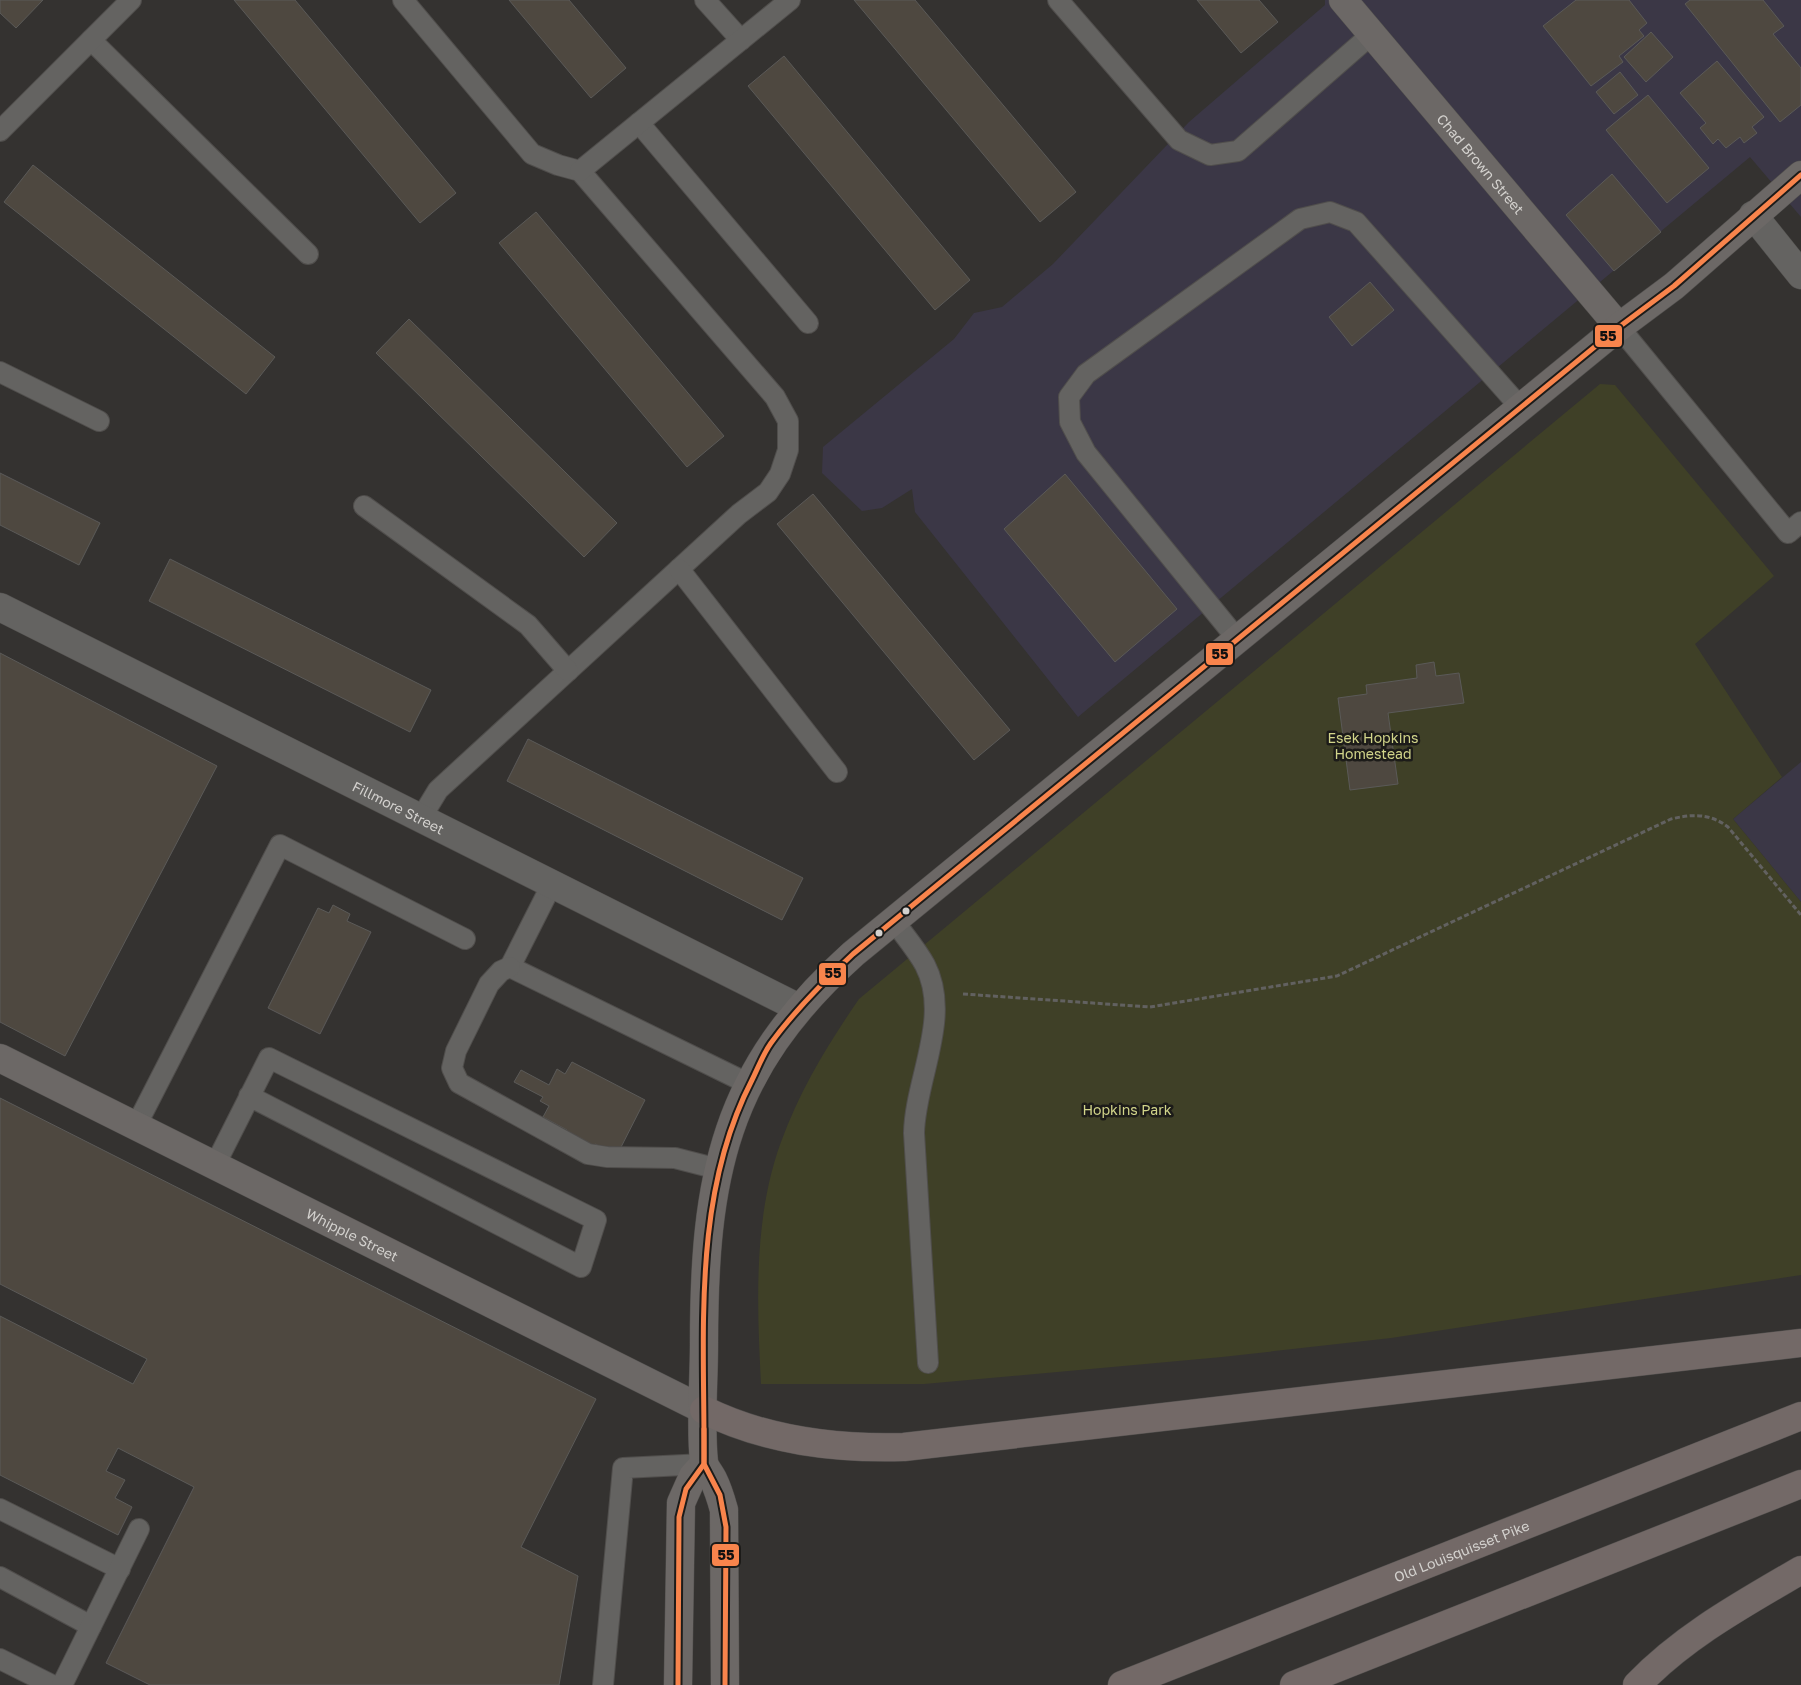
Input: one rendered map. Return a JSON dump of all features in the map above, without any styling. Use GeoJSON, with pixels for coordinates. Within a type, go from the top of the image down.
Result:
{"type":"FeatureCollection","features":[{"type":"Feature","properties":{"kind":"highway"},"geometry":{"type":"LineString","coordinates":[[704,1410],[737,1425],[791,1440],[843,1446],[904,1447],[1801,1343]]}},
{"type":"Feature","properties":{"kind":"highway","name":"Old Louisquisset Pike"},"geometry":{"type":"LineString","coordinates":[[1122,1685],[1801,1416]]}},
{"type":"Feature","properties":{"kind":"highway"},"geometry":{"type":"LineString","coordinates":[[1294,1685],[1801,1484]]}},
{"type":"Feature","properties":{"kind":"highway"},"geometry":{"type":"LineString","coordinates":[[1637,1685],[1673,1651],[1694,1635],[1737,1607],[1801,1570]]}},
{"type":"Feature","properties":{"kind":"main road","name":"Chad Brown Street"},"geometry":{"type":"LineString","coordinates":[[1343,0],[1619,328]]}},
{"type":"Feature","properties":{"kind":"main road"},"geometry":{"type":"LineString","coordinates":[[725,1685],[724,1510],[720,1495],[704,1464],[705,1266],[710,1217],[718,1169],[731,1126],[749,1084],[770,1045],[799,1008],[835,970],[1619,328],[1674,286],[1801,175]]}},
{"type":"Feature","properties":{"kind":"main road","name":"Whipple Street"},"geometry":{"type":"LineString","coordinates":[[0,1058],[704,1410]]}},
{"type":"Feature","properties":{"kind":"main road"},"geometry":{"type":"LineString","coordinates":[[678,1685],[680,1503],[689,1482],[704,1464]]}},
{"type":"Feature","properties":{"kind":"street"},"geometry":{"type":"LineString","coordinates":[[1753,216],[1801,275]]}},
{"type":"Feature","properties":{"kind":"street","name":"Fillmore Street"},"geometry":{"type":"LineString","coordinates":[[0,607],[799,1008]]}},
{"type":"Feature","properties":{"kind":"lane"},"geometry":{"type":"LineString","coordinates":[[0,131],[131,0]]}},
{"type":"Feature","properties":{"kind":"lane"},"geometry":{"type":"LineString","coordinates":[[403,0],[532,154],[558,166],[580,171],[775,397],[788,421],[788,450],[780,474],[768,492],[739,514],[438,790],[422,818]]}},
{"type":"Feature","properties":{"kind":"lane"},"geometry":{"type":"LineString","coordinates":[[705,0],[741,40]]}},
{"type":"Feature","properties":{"kind":"lane"},"geometry":{"type":"LineString","coordinates":[[580,171],[790,0]]}},
{"type":"Feature","properties":{"kind":"lane"},"geometry":{"type":"LineString","coordinates":[[1058,0],[1179,140],[1210,155],[1238,151],[1372,34]]}},
{"type":"Feature","properties":{"kind":"lane"},"geometry":{"type":"LineString","coordinates":[[91,40],[308,254]]}},
{"type":"Feature","properties":{"kind":"lane"},"geometry":{"type":"LineString","coordinates":[[639,123],[808,323]]}},
{"type":"Feature","properties":{"kind":"lane"},"geometry":{"type":"LineString","coordinates":[[1238,640],[1086,453],[1070,422],[1069,397],[1086,374],[1300,219],[1330,212],[1356,222],[1521,408]]}},
{"type":"Feature","properties":{"kind":"lane"},"geometry":{"type":"LineString","coordinates":[[1619,328],[1788,533],[1801,522]]}},
{"type":"Feature","properties":{"kind":"lane"},"geometry":{"type":"LineString","coordinates":[[0,372],[99,421]]}},
{"type":"Feature","properties":{"kind":"lane"},"geometry":{"type":"LineString","coordinates":[[364,506],[528,625],[568,671]]}},
{"type":"Feature","properties":{"kind":"lane"},"geometry":{"type":"LineString","coordinates":[[679,569],[837,772]]}},
{"type":"Feature","properties":{"kind":"lane"},"geometry":{"type":"LineString","coordinates":[[136,1126],[280,845],[465,939]]}},
{"type":"Feature","properties":{"kind":"lane"},"geometry":{"type":"LineString","coordinates":[[510,967],[552,884]]}},
{"type":"Feature","properties":{"kind":"lane"},"geometry":{"type":"LineString","coordinates":[[894,921],[924,964],[935,992],[933,1022],[915,1108],[914,1133],[928,1363]]}},
{"type":"Feature","properties":{"kind":"lane"},"geometry":{"type":"LineString","coordinates":[[718,1169],[675,1158],[607,1157],[588,1154],[459,1083],[452,1068],[456,1051],[489,984],[501,970],[510,967],[749,1084]]}},
{"type":"Feature","properties":{"kind":"lane"},"geometry":{"type":"LineString","coordinates":[[215,1166],[249,1096],[269,1058],[596,1220],[581,1267],[249,1096]]}},
{"type":"Feature","properties":{"kind":"lane"},"geometry":{"type":"LineString","coordinates":[[603,1685],[623,1468],[704,1464]]}},
{"type":"Feature","properties":{"kind":"lane"},"geometry":{"type":"LineString","coordinates":[[0,1509],[120,1569]]}},
{"type":"Feature","properties":{"kind":"lane"},"geometry":{"type":"LineString","coordinates":[[62,1685],[139,1528]]}},
{"type":"Feature","properties":{"kind":"lane"},"geometry":{"type":"LineString","coordinates":[[0,1577],[91,1626]]}},
{"type":"Feature","properties":{"kind":"lane"},"geometry":{"type":"LineString","coordinates":[[0,1659],[52,1685]]}},
{"type":"Feature","properties":{"kind":"path"},"geometry":{"type":"LineString","coordinates":[[935,992],[1150,1007],[1337,976],[1671,819],[1685,816],[1716,818],[1728,827],[1801,916]]}},
{"type":"Feature","properties":{"kind":"shaded area"},"geometry":{"type":"Polygon","coordinates":[[[1325,0],[1801,0],[1801,217],[1750,157],[1078,717],[915,512],[912,489],[882,508],[862,511],[822,473],[823,447],[954,339],[974,313],[1002,307],[1053,264],[1189,122],[1325,5],[1325,0]]]}},
{"type":"Feature","properties":{"kind":"shaded area"},"geometry":{"type":"Polygon","coordinates":[[[1801,762],[1801,902],[1733,819],[1801,762]]]}},
{"type":"Feature","properties":{"kind":"green space","name":"Hopkins Park"},"geometry":{"type":"Polygon","coordinates":[[[1600,384],[1615,385],[1774,576],[1695,644],[1782,777],[1733,819],[1801,902],[1801,1275],[1391,1338],[1222,1357],[924,1384],[761,1384],[758,1293],[759,1262],[761,1231],[772,1171],[781,1142],[806,1086],[836,1033],[859,999],[1600,384]]]}},
{"type":"Feature","properties":{"kind":"building"},"geometry":{"type":"Polygon","coordinates":[[[0,0],[43,0],[16,28],[0,13],[0,0]]]}},
{"type":"Feature","properties":{"kind":"building"},"geometry":{"type":"Polygon","coordinates":[[[234,0],[295,0],[456,193],[420,223],[234,0]]]}},
{"type":"Feature","properties":{"kind":"building"},"geometry":{"type":"Polygon","coordinates":[[[509,0],[569,0],[626,68],[591,98],[509,0]]]}},
{"type":"Feature","properties":{"kind":"building"},"geometry":{"type":"Polygon","coordinates":[[[854,0],[915,0],[1076,192],[1040,222],[854,0]]]}},
{"type":"Feature","properties":{"kind":"building"},"geometry":{"type":"Polygon","coordinates":[[[1197,0],[1259,0],[1278,22],[1241,53],[1197,0]]]}},
{"type":"Feature","properties":{"kind":"building"},"geometry":{"type":"Polygon","coordinates":[[[1576,0],[1629,0],[1647,23],[1639,30],[1644,36],[1619,56],[1623,62],[1591,86],[1543,26],[1576,0]]]}},
{"type":"Feature","properties":{"kind":"building"},"geometry":{"type":"Polygon","coordinates":[[[1690,0],[1763,0],[1784,26],[1773,34],[1801,68],[1801,105],[1780,122],[1685,4],[1690,0]]]}},
{"type":"Feature","properties":{"kind":"building"},"geometry":{"type":"Polygon","coordinates":[[[1651,32],[1673,57],[1646,82],[1624,57],[1651,32]]]}},
{"type":"Feature","properties":{"kind":"building"},"geometry":{"type":"Polygon","coordinates":[[[784,56],[970,280],[935,310],[748,86],[784,56]]]}},
{"type":"Feature","properties":{"kind":"building"},"geometry":{"type":"Polygon","coordinates":[[[1717,61],[1764,117],[1752,127],[1757,133],[1744,143],[1740,137],[1726,148],[1718,139],[1713,144],[1700,128],[1706,123],[1680,93],[1717,61]]]}},
{"type":"Feature","properties":{"kind":"building"},"geometry":{"type":"Polygon","coordinates":[[[1620,72],[1638,95],[1614,114],[1596,92],[1620,72]]]}},
{"type":"Feature","properties":{"kind":"building"},"geometry":{"type":"Polygon","coordinates":[[[1648,95],[1709,168],[1667,203],[1606,130],[1648,95]]]}},
{"type":"Feature","properties":{"kind":"building"},"geometry":{"type":"Polygon","coordinates":[[[33,165],[275,357],[246,394],[4,202],[33,165]]]}},
{"type":"Feature","properties":{"kind":"building"},"geometry":{"type":"Polygon","coordinates":[[[1612,174],[1661,232],[1614,271],[1566,215],[1612,174]]]}},
{"type":"Feature","properties":{"kind":"building"},"geometry":{"type":"Polygon","coordinates":[[[536,212],[724,436],[687,467],[499,243],[536,212]]]}},
{"type":"Feature","properties":{"kind":"building"},"geometry":{"type":"Polygon","coordinates":[[[1370,282],[1394,310],[1352,346],[1329,317],[1370,282]]]}},
{"type":"Feature","properties":{"kind":"building"},"geometry":{"type":"Polygon","coordinates":[[[409,319],[617,523],[584,557],[376,353],[409,319]]]}},
{"type":"Feature","properties":{"kind":"building"},"geometry":{"type":"Polygon","coordinates":[[[0,473],[100,523],[79,565],[0,525],[0,473]]]}},
{"type":"Feature","properties":{"kind":"building"},"geometry":{"type":"Polygon","coordinates":[[[1065,474],[1177,609],[1115,662],[1004,529],[1065,474]]]}},
{"type":"Feature","properties":{"kind":"building"},"geometry":{"type":"Polygon","coordinates":[[[813,494],[1010,730],[974,760],[777,524],[813,494]]]}},
{"type":"Feature","properties":{"kind":"building"},"geometry":{"type":"Polygon","coordinates":[[[170,559],[431,690],[410,732],[149,601],[170,559]]]}},
{"type":"Feature","properties":{"kind":"building"},"geometry":{"type":"Polygon","coordinates":[[[0,653],[217,766],[65,1056],[0,1022],[0,653]]]}},
{"type":"Feature","properties":{"kind":"building"},"geometry":{"type":"Polygon","coordinates":[[[1434,662],[1436,676],[1459,673],[1464,703],[1388,713],[1398,784],[1350,790],[1338,698],[1367,694],[1366,685],[1417,678],[1416,665],[1434,662]]]}},
{"type":"Feature","properties":{"kind":"building"},"geometry":{"type":"Polygon","coordinates":[[[528,739],[803,878],[782,920],[507,781],[528,739]]]}},
{"type":"Feature","properties":{"kind":"building"},"geometry":{"type":"Polygon","coordinates":[[[333,905],[350,914],[347,921],[371,932],[320,1034],[268,1008],[318,908],[329,913],[333,905]]]}},
{"type":"Feature","properties":{"kind":"building"},"geometry":{"type":"Polygon","coordinates":[[[572,1062],[645,1100],[617,1155],[595,1144],[593,1147],[565,1133],[567,1130],[543,1117],[549,1106],[540,1101],[543,1097],[514,1082],[521,1070],[549,1085],[557,1069],[565,1074],[572,1062]]]}},
{"type":"Feature","properties":{"kind":"building"},"geometry":{"type":"Polygon","coordinates":[[[0,1098],[596,1399],[521,1547],[578,1576],[559,1685],[150,1685],[106,1663],[194,1487],[118,1448],[106,1471],[125,1480],[115,1498],[132,1507],[118,1535],[0,1475],[0,1316],[133,1384],[147,1359],[0,1284],[0,1098]]]}},
{"type":"Feature","properties":{"kind":"transit line","name":"55"},"geometry":{"type":"LineString","coordinates":[[678,1685],[679,1517],[686,1489],[704,1464],[704,1317],[710,1220],[719,1172],[732,1125],[771,1043],[810,997],[853,954],[1619,327],[1674,286],[1801,175]]}},
{"type":"Feature","properties":{"kind":"transit line","name":"55"},"geometry":{"type":"LineString","coordinates":[[704,1429],[704,1464],[720,1495],[726,1527],[725,1685]]}},
{"type":"Feature","properties":{"kind":"park label","name":"Esek Hopkins Homestead"},"geometry":{"type":"Point","coordinates":[1373,746]}}]}
